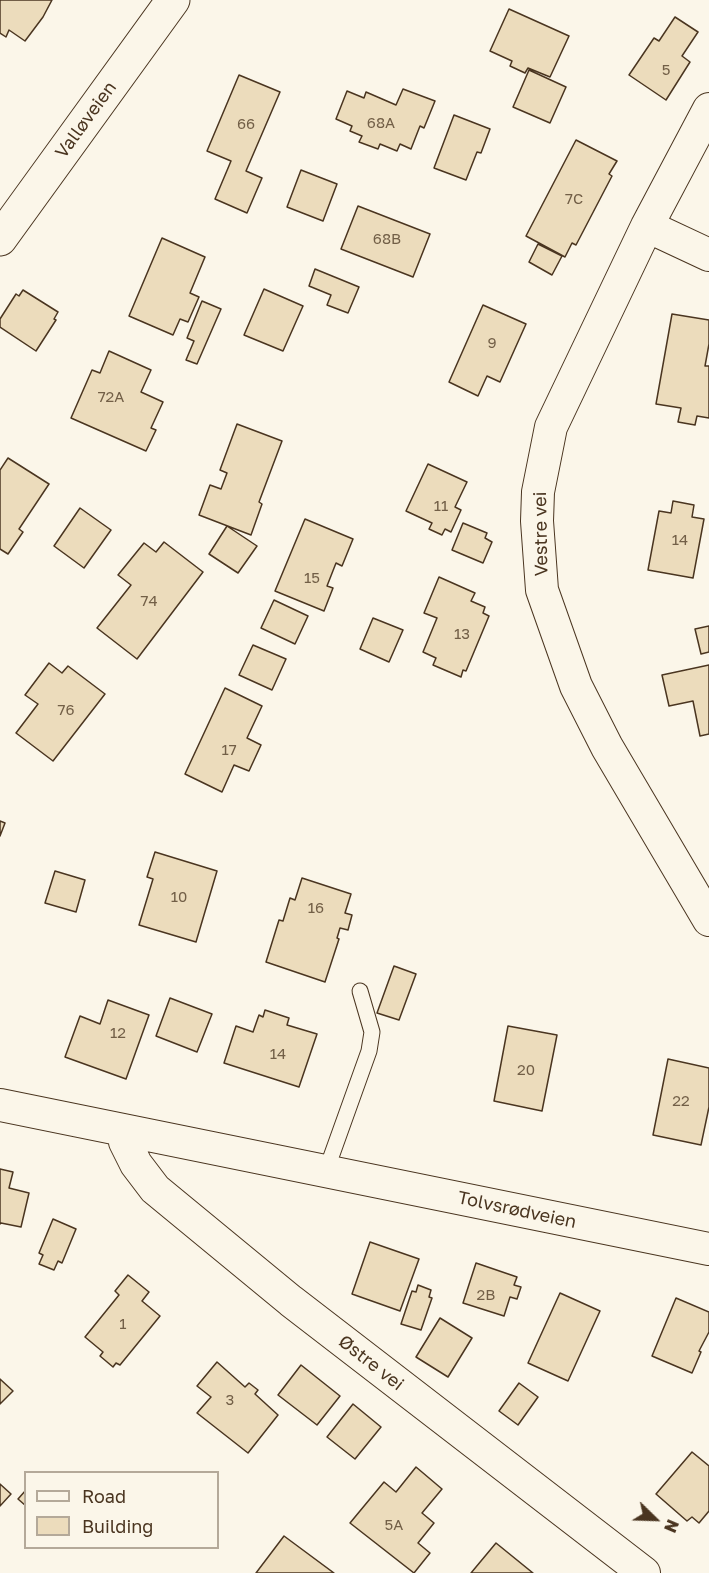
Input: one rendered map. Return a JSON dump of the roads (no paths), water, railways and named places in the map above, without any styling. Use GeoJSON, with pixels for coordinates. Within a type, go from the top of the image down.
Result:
{"type":"FeatureCollection","features":[{"type":"Feature","properties":{"kind":"main road","name":"Valløveien"},"geometry":{"type":"LineString","coordinates":[[0,239],[173,0]]}},
{"type":"Feature","properties":{"kind":"street","name":"Vestre vei"},"geometry":{"type":"LineString","coordinates":[[709,109],[647,226],[550,427],[538,492],[537,521],[542,591],[576,686],[607,747],[709,920]]}},
{"type":"Feature","properties":{"kind":"street"},"geometry":{"type":"LineString","coordinates":[[647,226],[709,255]]}},
{"type":"Feature","properties":{"kind":"street","name":"Tolvsrødveien"},"geometry":{"type":"LineString","coordinates":[[0,1105],[709,1249]]}},
{"type":"Feature","properties":{"kind":"street","name":"Østre vei"},"geometry":{"type":"LineString","coordinates":[[123,1130],[136,1164],[155,1189],[291,1300],[644,1573]]}},
{"type":"Feature","properties":{"kind":"lane"},"geometry":{"type":"LineString","coordinates":[[326,1171],[369,1052],[372,1032],[360,991]]}}]}
